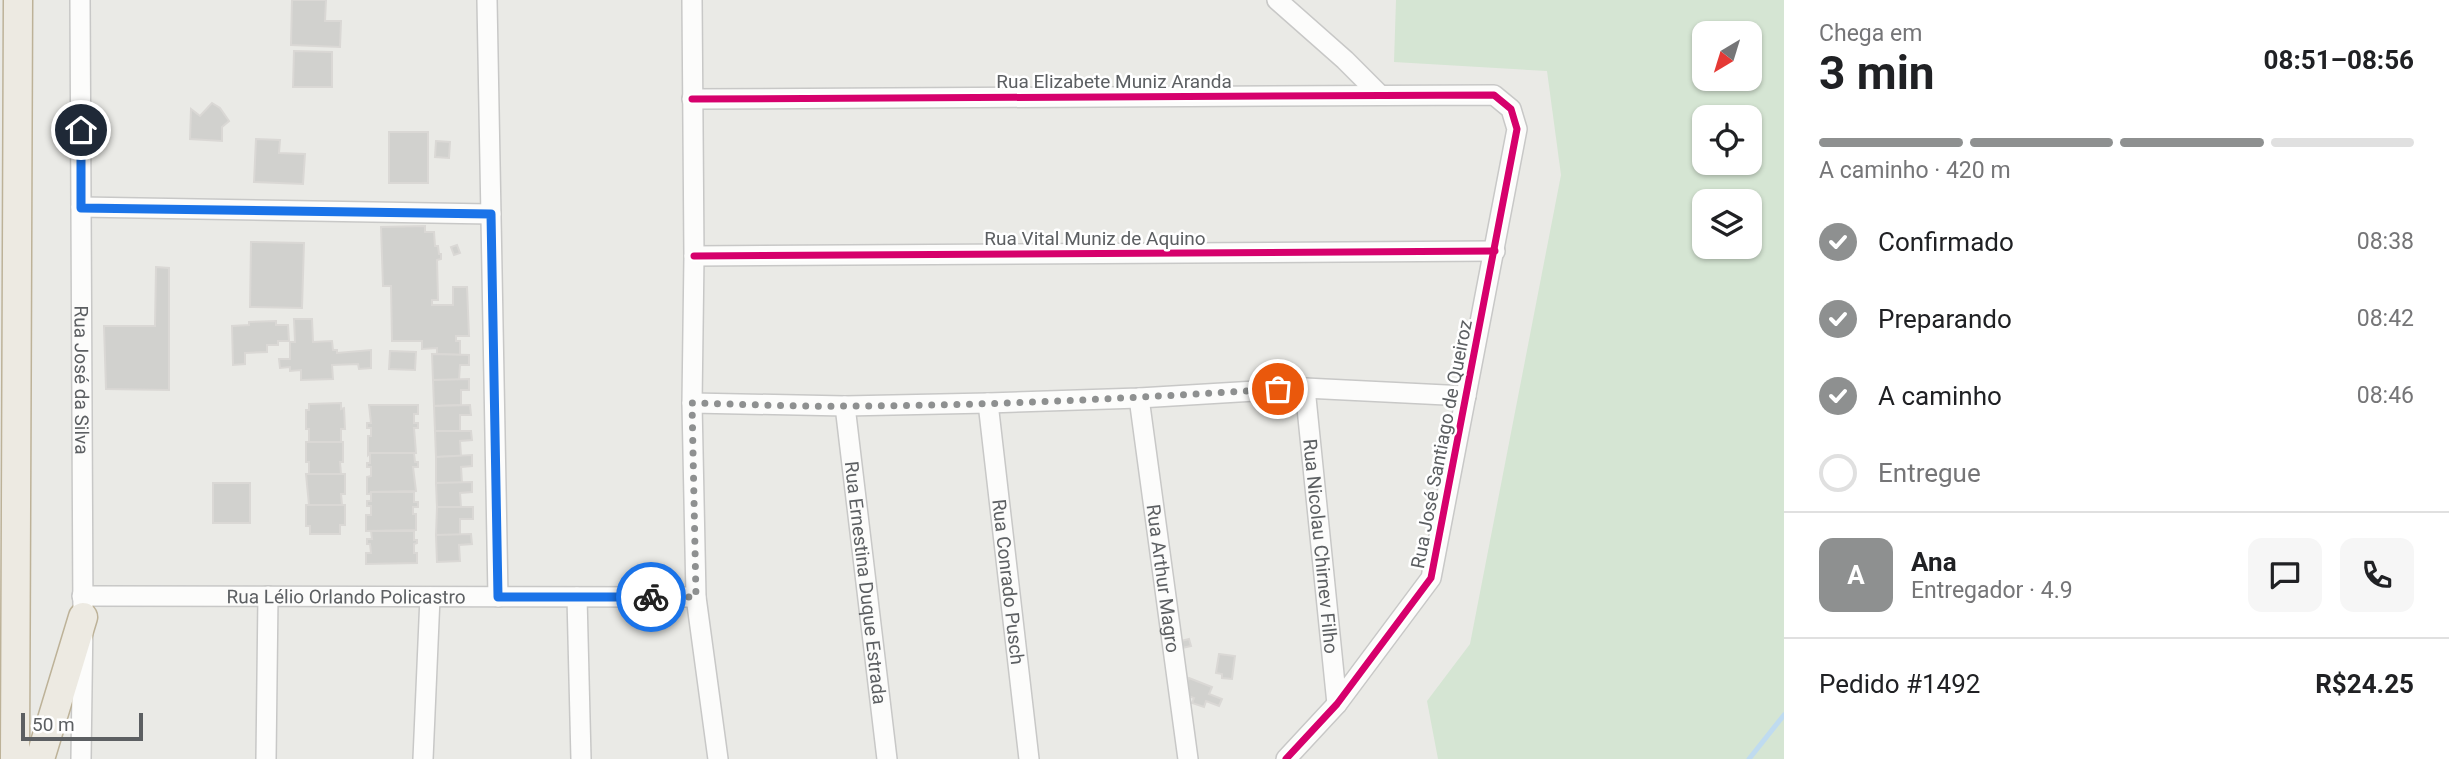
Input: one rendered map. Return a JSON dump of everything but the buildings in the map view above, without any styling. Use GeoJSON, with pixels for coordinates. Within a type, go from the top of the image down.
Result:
{"type":"FeatureCollection","features":[{"type":"Feature","properties":{"kind":"highway"},"geometry":{"type":"LineString","coordinates":[[15,759],[18,0]]}},
{"type":"Feature","properties":{"kind":"highway"},"geometry":{"type":"LineString","coordinates":[[40,759],[83,606]]}},
{"type":"Feature","properties":{"kind":"street","name":"Rua José da Silva"},"geometry":{"type":"LineString","coordinates":[[80,0],[83,606],[81,759]]}},
{"type":"Feature","properties":{"kind":"street"},"geometry":{"type":"LineString","coordinates":[[486,0],[498,597]]}},
{"type":"Feature","properties":{"kind":"street"},"geometry":{"type":"LineString","coordinates":[[692,0],[692,403],[696,597],[718,759]]}},
{"type":"Feature","properties":{"kind":"street"},"geometry":{"type":"LineString","coordinates":[[1277,0],[1379,94]]}},
{"type":"Feature","properties":{"kind":"street","name":"Rua Elizabete Muniz Aranda"},"geometry":{"type":"LineString","coordinates":[[692,99],[1494,95],[1511,109],[1517,129]]}},
{"type":"Feature","properties":{"kind":"street","name":"Rua José Santiago de Queiroz"},"geometry":{"type":"LineString","coordinates":[[1286,759],[1337,704],[1431,578],[1517,129]]}},
{"type":"Feature","properties":{"kind":"street"},"geometry":{"type":"LineString","coordinates":[[81,208],[491,214]]}},
{"type":"Feature","properties":{"kind":"street","name":"Rua Vital Muniz de Aquino"},"geometry":{"type":"LineString","coordinates":[[694,256],[1495,251]]}},
{"type":"Feature","properties":{"kind":"street"},"geometry":{"type":"LineString","coordinates":[[692,403],[845,407],[1139,398],[1306,388],[1466,396]]}},
{"type":"Feature","properties":{"kind":"street","name":"Rua Nicolau Chirnev Filho"},"geometry":{"type":"LineString","coordinates":[[1306,388],[1337,704]]}},
{"type":"Feature","properties":{"kind":"street","name":"Rua Arthur Magro"},"geometry":{"type":"LineString","coordinates":[[1139,398],[1188,759]]}},
{"type":"Feature","properties":{"kind":"street","name":"Rua Conrado Pusch"},"geometry":{"type":"LineString","coordinates":[[988,403],[1029,759]]}},
{"type":"Feature","properties":{"kind":"street","name":"Rua Ernestina Duque Estrada"},"geometry":{"type":"LineString","coordinates":[[845,407],[887,759]]}},
{"type":"Feature","properties":{"kind":"street"},"geometry":{"type":"LineString","coordinates":[[266,759],[268,596]]}},
{"type":"Feature","properties":{"kind":"street","name":"Rua Lélio Orlando Policastro"},"geometry":{"type":"LineString","coordinates":[[83,606],[268,596],[696,597]]}},
{"type":"Feature","properties":{"kind":"street"},"geometry":{"type":"LineString","coordinates":[[424,759],[430,597]]}},
{"type":"Feature","properties":{"kind":"street"},"geometry":{"type":"LineString","coordinates":[[577,597],[581,759]]}},
{"type":"Feature","properties":{"kind":"green space"},"geometry":{"type":"Polygon","coordinates":[[[1396,0],[1784,0],[1784,759],[1438,759],[1427,701],[1470,644],[1561,175],[1547,71],[1394,62],[1396,0]]]}},
{"type":"Feature","properties":{"kind":"waterway"},"geometry":{"type":"LineString","coordinates":[[1749,759],[1784,715]]}},
{"type":"Feature","properties":{"kind":"cycle path"},"geometry":{"type":"LineString","coordinates":[[692,99],[1494,95],[1511,109],[1517,129],[1431,578],[1337,704],[1286,759]]}},
{"type":"Feature","properties":{"kind":"cycle path"},"geometry":{"type":"LineString","coordinates":[[694,256],[1495,251]]}},
{"type":"Feature","properties":{"kind":"way so far"},"geometry":{"type":"LineString","coordinates":[[651,597],[696,597],[692,403],[845,407],[1139,398],[1278,389]]}},
{"type":"Feature","properties":{"kind":"route"},"geometry":{"type":"LineString","coordinates":[[81,130],[81,208],[491,214],[498,597],[651,597]]}}]}
